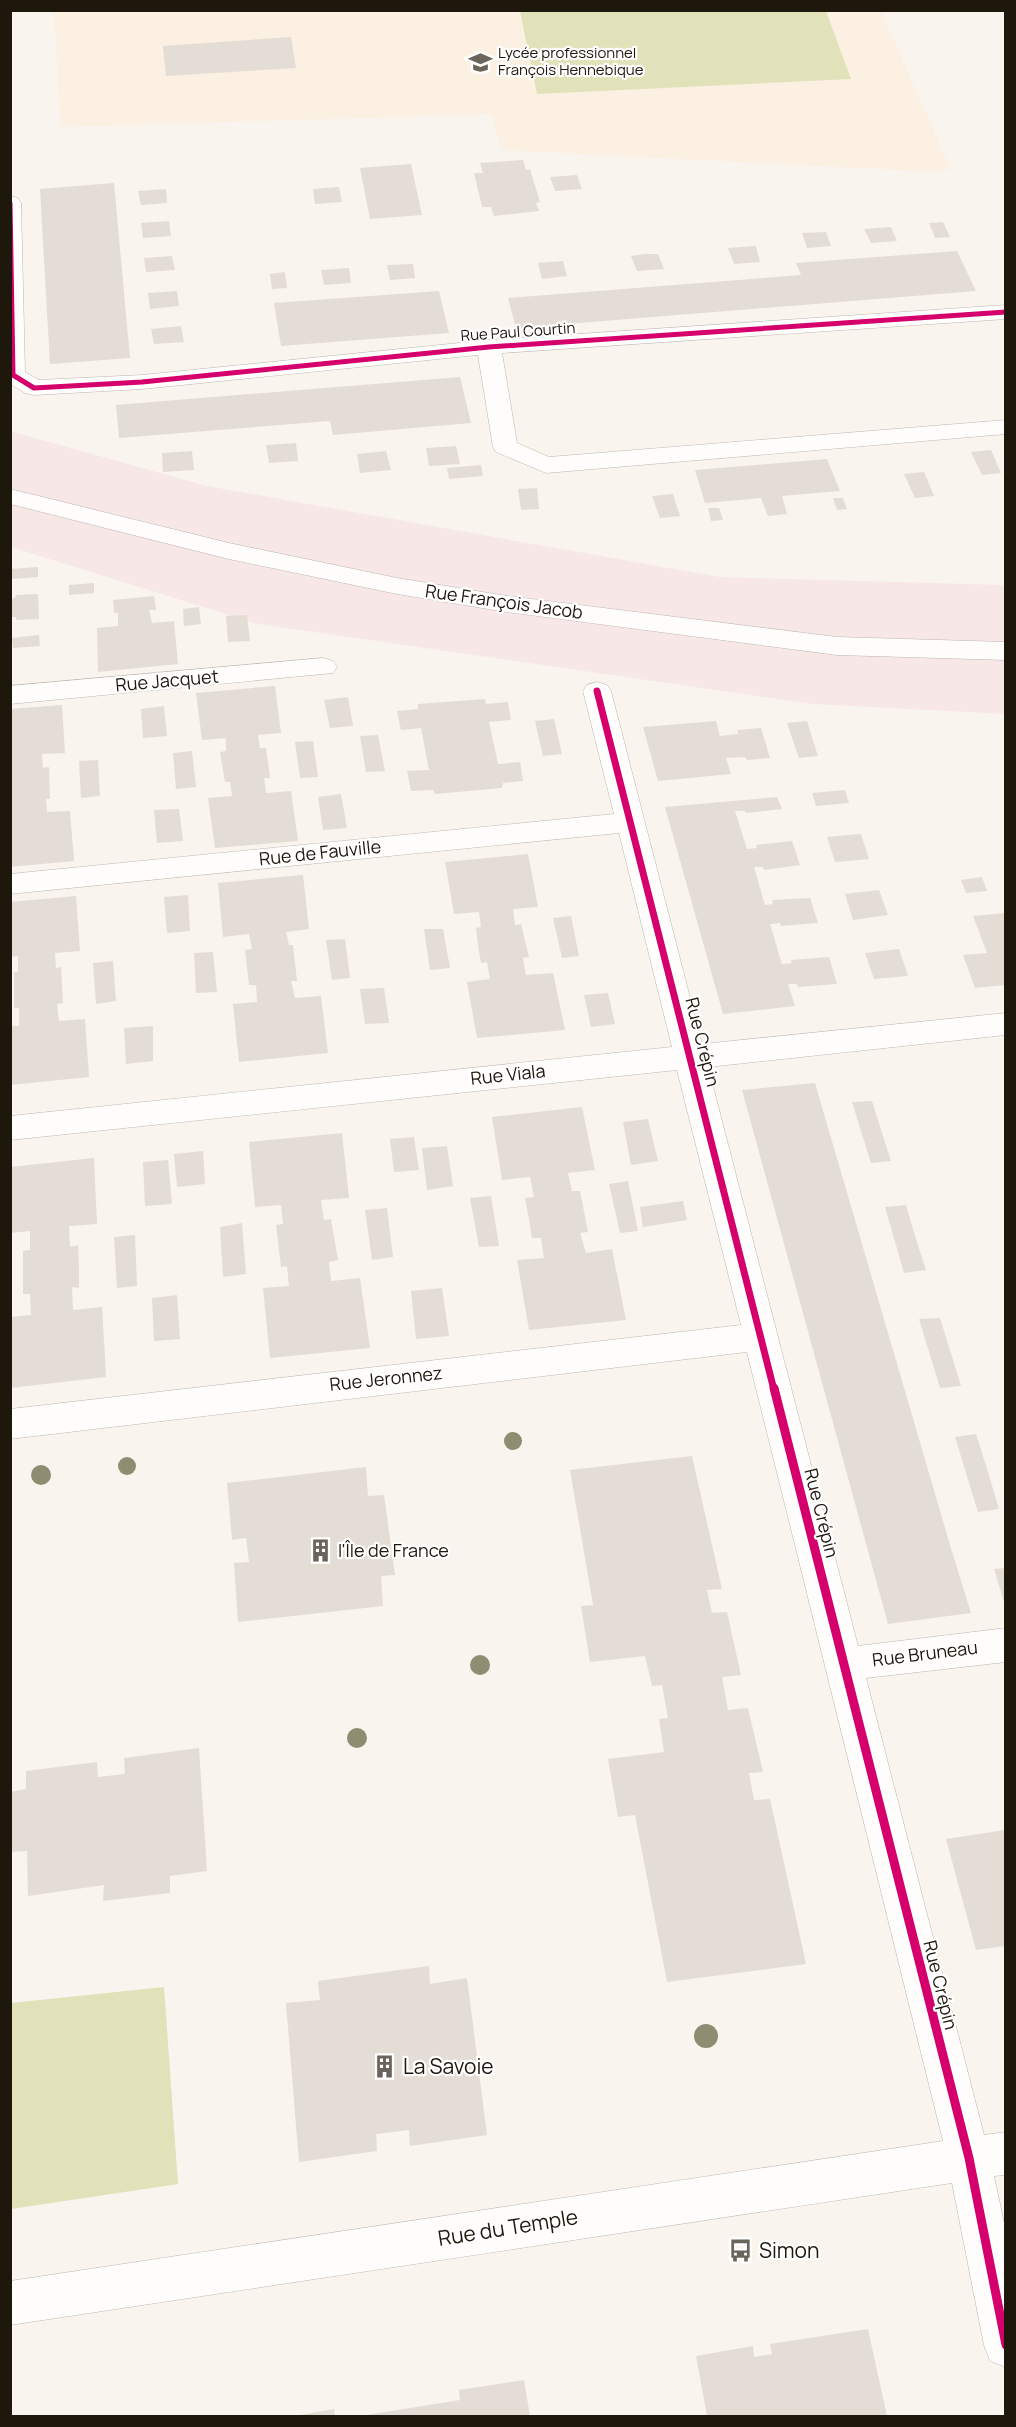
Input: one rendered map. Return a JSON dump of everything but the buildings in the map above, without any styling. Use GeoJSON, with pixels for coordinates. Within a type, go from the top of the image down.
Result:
{"type":"FeatureCollection","features":[{"type":"Feature","properties":{"kind":"street"},"geometry":{"type":"LineString","coordinates":[[10,203],[12,242]]}},
{"type":"Feature","properties":{"kind":"street","name":"Rue Paul Courtin"},"geometry":{"type":"LineString","coordinates":[[12,242],[13,375],[34,388],[142,382],[489,347],[1005,312]]}},
{"type":"Feature","properties":{"kind":"street","name":"Rue Paul Courtin"},"geometry":{"type":"LineString","coordinates":[[489,347],[505,447],[546,465],[1005,427]]}},
{"type":"Feature","properties":{"kind":"street","name":"Rue François Jacob"},"geometry":{"type":"LineString","coordinates":[[10,496],[229,551],[397,586],[507,604],[837,646],[1005,651]]}},
{"type":"Feature","properties":{"kind":"street","name":"Rue Jacquet"},"geometry":{"type":"LineString","coordinates":[[10,694],[323,667]]}},
{"type":"Feature","properties":{"kind":"street","name":"Rue Crépin"},"geometry":{"type":"LineString","coordinates":[[597,691],[844,1664],[987,2156],[1005,2345]]}},
{"type":"Feature","properties":{"kind":"street","name":"Rue de Fauville"},"geometry":{"type":"LineString","coordinates":[[10,884],[630,822]]}},
{"type":"Feature","properties":{"kind":"street","name":"Rue Viala"},"geometry":{"type":"LineString","coordinates":[[10,1128],[690,1055],[1005,1024]]}},
{"type":"Feature","properties":{"kind":"street","name":"Rue Jeronnez"},"geometry":{"type":"LineString","coordinates":[[10,1424],[761,1336]]}},
{"type":"Feature","properties":{"kind":"street","name":"Rue Bruneau"},"geometry":{"type":"LineString","coordinates":[[844,1664],[1005,1645]]}},
{"type":"Feature","properties":{"kind":"street","name":"Rue du Temple"},"geometry":{"type":"LineString","coordinates":[[10,2303],[987,2156]]}},
{"type":"Feature","properties":{"kind":"shaded area","name":"Lycée professionnel François Hennebique"},"geometry":{"type":"Polygon","coordinates":[[[54,11],[881,11],[951,170],[921,171],[502,150],[491,114],[61,127],[54,11]]]}},
{"type":"Feature","properties":{"kind":"shaded area"},"geometry":{"type":"Polygon","coordinates":[[[10,431],[207,486],[720,577],[1005,585],[1005,714],[813,704],[258,624],[11,547],[10,431]]]}},
{"type":"Feature","properties":{"kind":"green space"},"geometry":{"type":"Polygon","coordinates":[[[520,11],[826,11],[851,79],[537,94],[520,11]]]}},
{"type":"Feature","properties":{"kind":"green space"},"geometry":{"type":"Polygon","coordinates":[[[164,1987],[178,2184],[11,2209],[11,2003],[164,1987]]]}},
{"type":"Feature","properties":{"kind":"cycle path"},"geometry":{"type":"LineString","coordinates":[[10,203],[13,375],[34,388],[142,382],[489,347],[1006,312]]}},
{"type":"Feature","properties":{"kind":"cycle path"},"geometry":{"type":"LineString","coordinates":[[597,691],[969,2158],[1006,2345]]}},
{"type":"Feature","properties":{"kind":"place","name":"Lycée professionnel François Hennebique"},"geometry":{"type":"Point","coordinates":[480,62]}},
{"type":"Feature","properties":{"kind":"place","name":"l'Île de France"},"geometry":{"type":"Point","coordinates":[320,1551]}},
{"type":"Feature","properties":{"kind":"place","name":"La Savoie"},"geometry":{"type":"Point","coordinates":[385,2067]}},
{"type":"Feature","properties":{"kind":"place","name":"Simon"},"geometry":{"type":"Point","coordinates":[741,2251]}}]}
